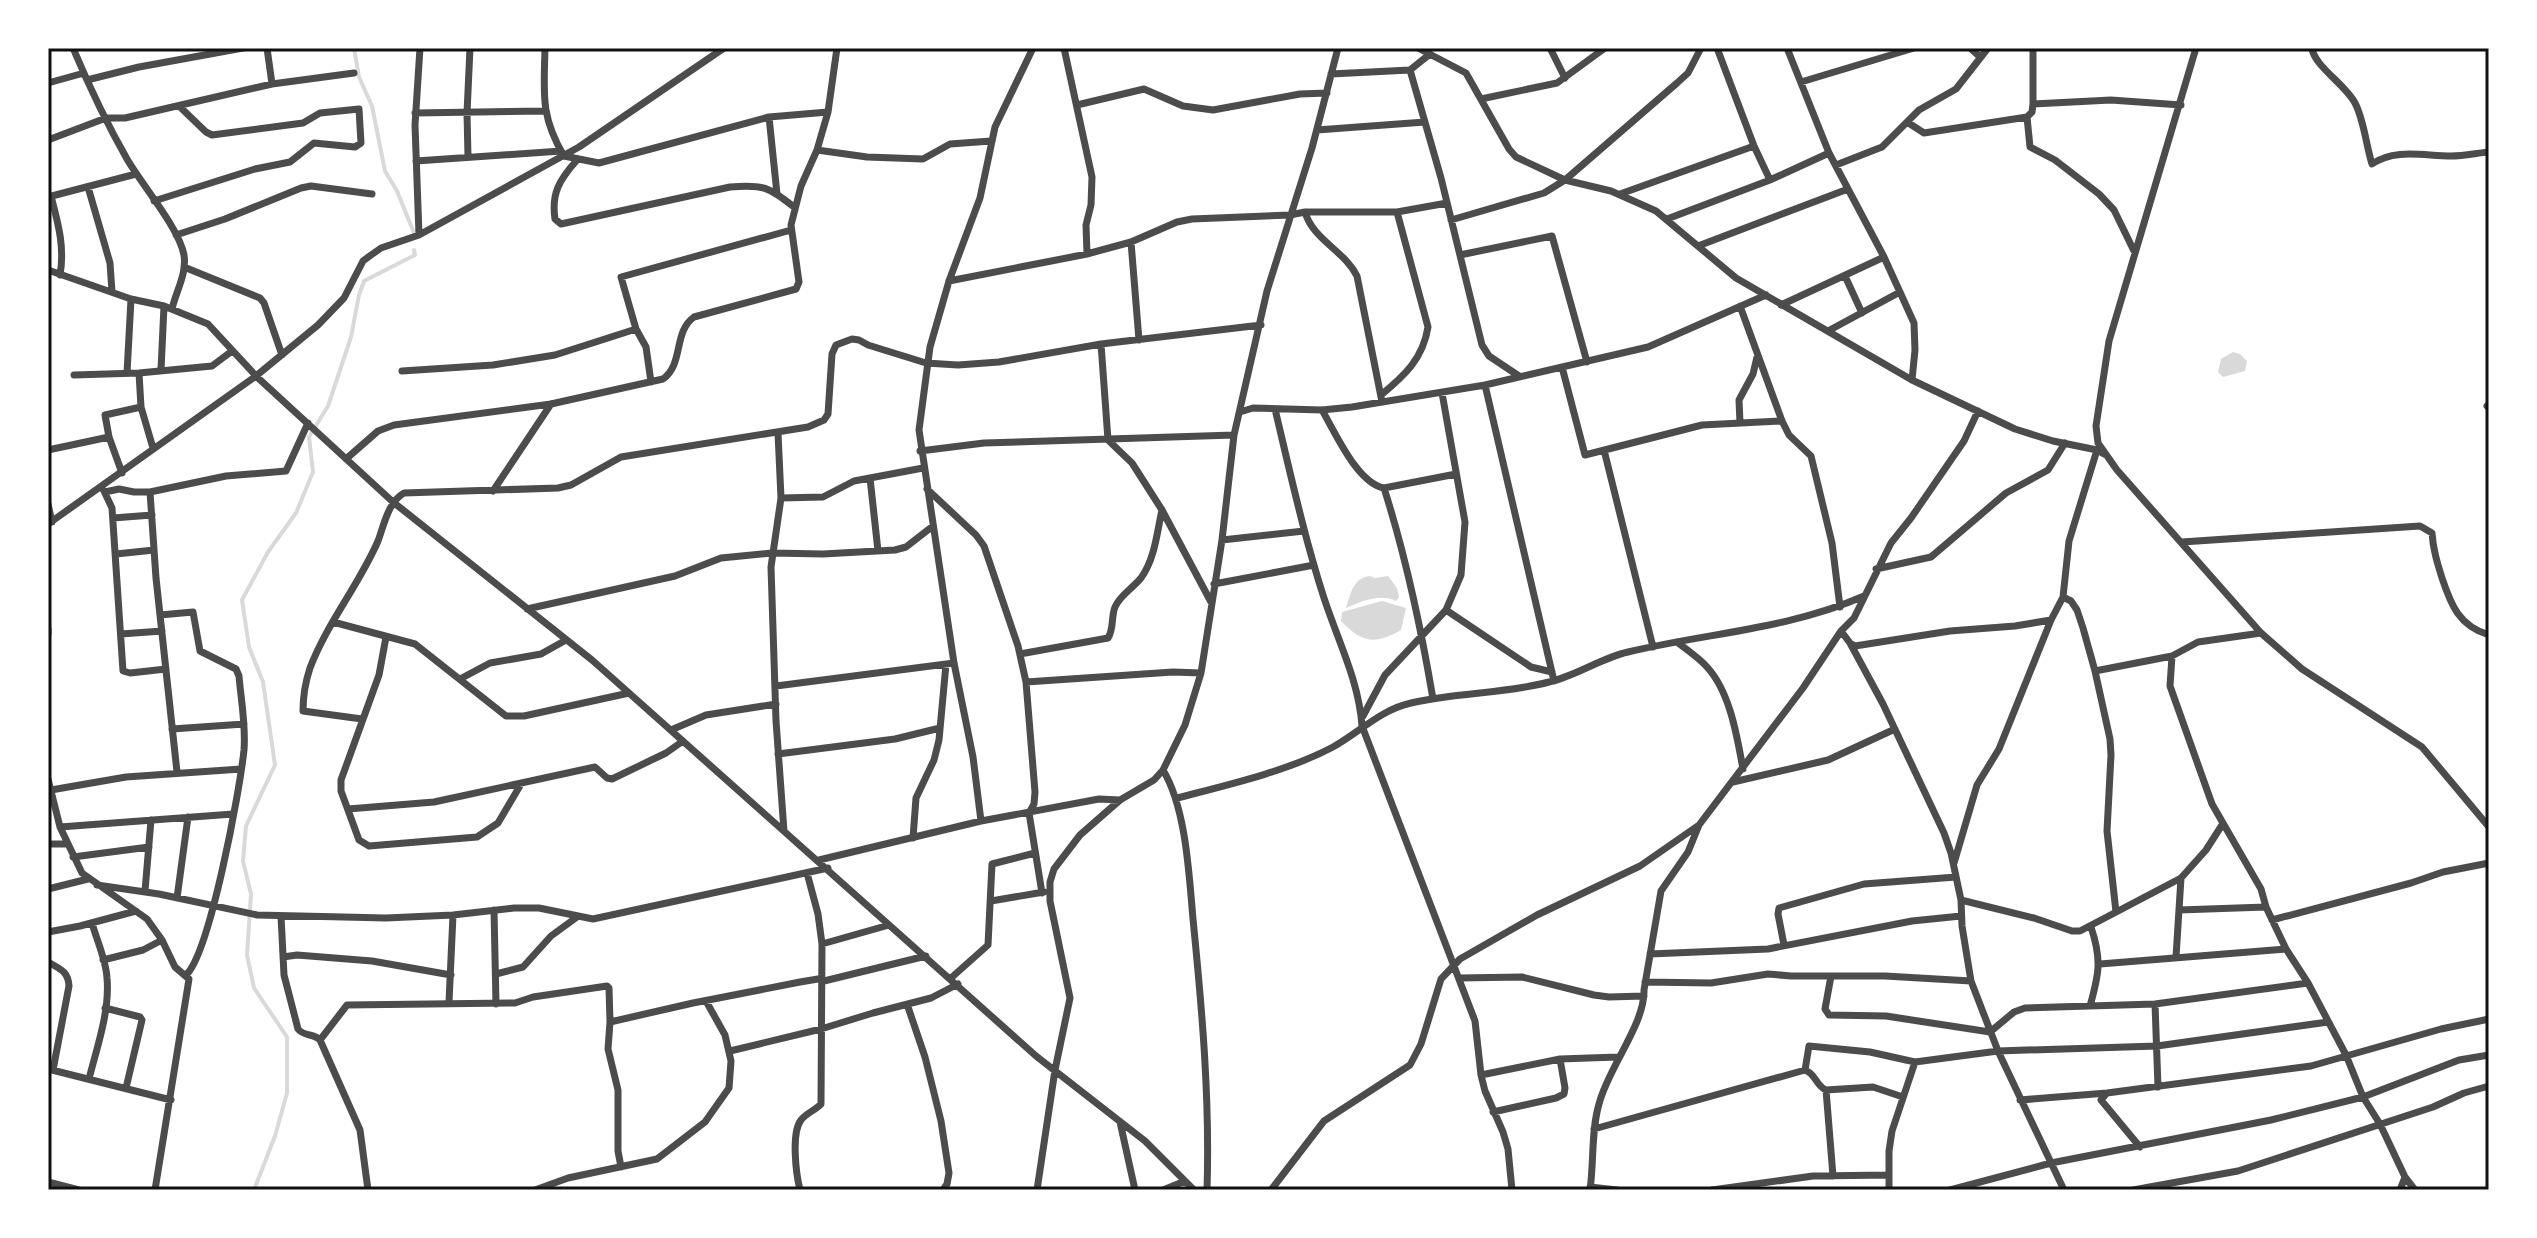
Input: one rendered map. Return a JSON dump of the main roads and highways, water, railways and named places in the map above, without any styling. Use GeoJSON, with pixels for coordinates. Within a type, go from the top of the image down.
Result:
{"type":"FeatureCollection","features":[{"type":"Feature","properties":{"kind":"waterway"},"geometry":{"type":"LineString","coordinates":[[354,48],[359,77],[372,106],[385,171],[414,233]]}},
{"type":"Feature","properties":{"kind":"waterway"},"geometry":{"type":"LineString","coordinates":[[254,1190],[275,1136],[287,1093],[287,1037],[254,988],[247,955],[251,894],[243,861],[246,826],[275,765],[263,682],[249,647],[242,600],[268,552],[296,513],[313,472],[309,437],[328,406],[351,337],[364,281],[415,255],[414,250]]}}]}
